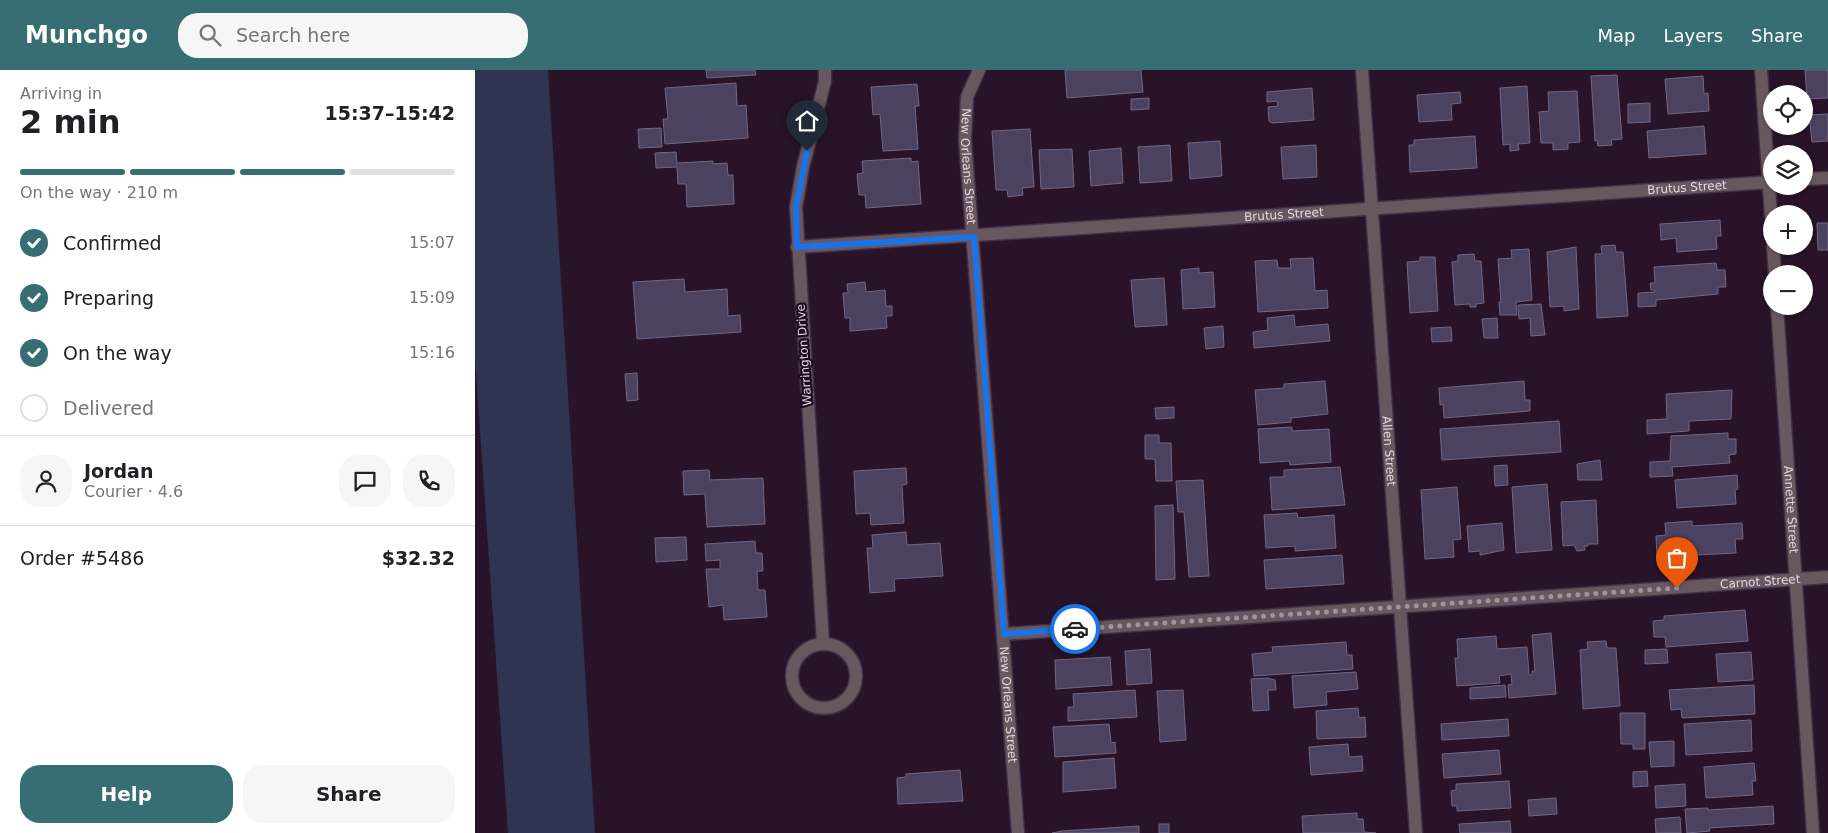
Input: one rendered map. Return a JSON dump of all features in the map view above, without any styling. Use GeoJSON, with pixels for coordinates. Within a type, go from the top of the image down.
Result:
{"type":"FeatureCollection","features":[{"type":"Feature","properties":{"kind":"street","name":"Warrington Drive"},"geometry":{"type":"LineString","coordinates":[[823,643],[796,207],[803,166],[825,81],[825,70]]}},
{"type":"Feature","properties":{"kind":"street","name":"New Orleans Street"},"geometry":{"type":"LineString","coordinates":[[979,70],[967,97],[965,140],[974,237],[1018,833]]}},
{"type":"Feature","properties":{"kind":"street","name":"Allen Street"},"geometry":{"type":"LineString","coordinates":[[1362,70],[1416,833]]}},
{"type":"Feature","properties":{"kind":"street"},"geometry":{"type":"LineString","coordinates":[[1761,70],[1767,145]]}},
{"type":"Feature","properties":{"kind":"street"},"geometry":{"type":"LineString","coordinates":[[1813,179],[1828,178]]}},
{"type":"Feature","properties":{"kind":"street","name":"Brutus Street"},"geometry":{"type":"LineString","coordinates":[[797,247],[974,237],[1763,182]]}},
{"type":"Feature","properties":{"kind":"street","name":"Annette Street"},"geometry":{"type":"LineString","coordinates":[[1778,315],[1813,833]]}},
{"type":"Feature","properties":{"kind":"street","name":"Carnot Street"},"geometry":{"type":"LineString","coordinates":[[1004,634],[1828,577]]}},
{"type":"Feature","properties":{"kind":"street"},"geometry":{"type":"LineString","coordinates":[[823,643],[843,650],[851,658],[856,677],[849,696],[831,707],[821,708],[801,699],[791,680],[796,658],[803,650],[823,643]]}},
{"type":"Feature","properties":{"kind":"water"},"geometry":{"type":"Polygon","coordinates":[[[475,70],[548,70],[595,833],[508,833],[475,359],[475,70]]]}},
{"type":"Feature","properties":{"kind":"building"},"geometry":{"type":"Polygon","coordinates":[[[706,70],[755,70],[756,75],[707,78],[706,70]]]}},
{"type":"Feature","properties":{"kind":"building"},"geometry":{"type":"Polygon","coordinates":[[[1065,70],[1141,70],[1143,92],[1067,98],[1065,70]]]}},
{"type":"Feature","properties":{"kind":"building"},"geometry":{"type":"Polygon","coordinates":[[[1805,70],[1828,70],[1828,98],[1813,99],[1813,85],[1806,85],[1805,70]]]}},
{"type":"Feature","properties":{"kind":"building"},"geometry":{"type":"Polygon","coordinates":[[[1617,75],[1622,139],[1611,140],[1612,145],[1598,146],[1597,140],[1595,141],[1591,76],[1617,75]]]}},
{"type":"Feature","properties":{"kind":"building"},"geometry":{"type":"Polygon","coordinates":[[[1703,76],[1704,94],[1708,93],[1709,111],[1668,114],[1665,79],[1703,76]]]}},
{"type":"Feature","properties":{"kind":"building"},"geometry":{"type":"Polygon","coordinates":[[[736,83],[737,106],[746,105],[748,138],[665,144],[663,119],[668,119],[665,88],[736,83]]]}},
{"type":"Feature","properties":{"kind":"building"},"geometry":{"type":"Polygon","coordinates":[[[917,84],[919,106],[915,106],[918,149],[883,151],[880,114],[873,115],[871,87],[917,84]]]}},
{"type":"Feature","properties":{"kind":"building"},"geometry":{"type":"Polygon","coordinates":[[[1527,86],[1530,143],[1518,144],[1519,150],[1510,151],[1510,144],[1503,145],[1500,88],[1527,86]]]}},
{"type":"Feature","properties":{"kind":"building"},"geometry":{"type":"Polygon","coordinates":[[[1312,88],[1314,120],[1272,123],[1269,121],[1268,107],[1278,106],[1277,101],[1267,102],[1267,92],[1312,88]]]}},
{"type":"Feature","properties":{"kind":"building"},"geometry":{"type":"Polygon","coordinates":[[[1577,91],[1580,142],[1568,143],[1568,149],[1553,150],[1553,143],[1541,143],[1539,112],[1549,111],[1548,92],[1577,91]]]}},
{"type":"Feature","properties":{"kind":"building"},"geometry":{"type":"Polygon","coordinates":[[[1460,92],[1461,103],[1451,104],[1452,120],[1419,122],[1417,95],[1460,92]]]}},
{"type":"Feature","properties":{"kind":"building"},"geometry":{"type":"Polygon","coordinates":[[[1149,98],[1149,109],[1131,110],[1131,99],[1149,98]]]}},
{"type":"Feature","properties":{"kind":"building"},"geometry":{"type":"Polygon","coordinates":[[[1650,103],[1650,122],[1628,123],[1628,104],[1650,103]]]}},
{"type":"Feature","properties":{"kind":"building"},"geometry":{"type":"Polygon","coordinates":[[[1828,114],[1828,141],[1812,142],[1813,115],[1828,114]]]}},
{"type":"Feature","properties":{"kind":"building"},"geometry":{"type":"Polygon","coordinates":[[[1704,126],[1706,154],[1649,158],[1647,131],[1704,126]]]}},
{"type":"Feature","properties":{"kind":"building"},"geometry":{"type":"Polygon","coordinates":[[[661,128],[662,147],[639,148],[638,129],[661,128]]]}},
{"type":"Feature","properties":{"kind":"building"},"geometry":{"type":"Polygon","coordinates":[[[1030,129],[1034,187],[1022,188],[1023,195],[1008,197],[1007,190],[996,190],[992,131],[1030,129]]]}},
{"type":"Feature","properties":{"kind":"building"},"geometry":{"type":"Polygon","coordinates":[[[1475,136],[1477,168],[1410,172],[1409,145],[1414,145],[1414,140],[1475,136]]]}},
{"type":"Feature","properties":{"kind":"building"},"geometry":{"type":"Polygon","coordinates":[[[1220,141],[1222,176],[1190,179],[1188,143],[1220,141]]]}},
{"type":"Feature","properties":{"kind":"building"},"geometry":{"type":"Polygon","coordinates":[[[1170,145],[1172,181],[1140,183],[1138,147],[1170,145]]]}},
{"type":"Feature","properties":{"kind":"building"},"geometry":{"type":"Polygon","coordinates":[[[1316,145],[1317,177],[1283,179],[1281,147],[1316,145]]]}},
{"type":"Feature","properties":{"kind":"building"},"geometry":{"type":"Polygon","coordinates":[[[1121,148],[1123,183],[1091,186],[1089,151],[1121,148]]]}},
{"type":"Feature","properties":{"kind":"building"},"geometry":{"type":"Polygon","coordinates":[[[1072,149],[1074,187],[1041,189],[1039,150],[1072,149]]]}},
{"type":"Feature","properties":{"kind":"building"},"geometry":{"type":"Polygon","coordinates":[[[676,152],[677,163],[713,161],[713,164],[727,163],[728,175],[733,175],[734,204],[687,207],[686,184],[678,184],[677,167],[656,168],[655,153],[676,152]]]}},
{"type":"Feature","properties":{"kind":"building"},"geometry":{"type":"Polygon","coordinates":[[[911,158],[911,162],[918,161],[921,204],[866,208],[865,195],[859,195],[857,174],[863,173],[862,161],[911,158]]]}},
{"type":"Feature","properties":{"kind":"building"},"geometry":{"type":"Polygon","coordinates":[[[1720,220],[1721,236],[1716,236],[1717,249],[1677,252],[1676,238],[1661,240],[1660,224],[1720,220]]]}},
{"type":"Feature","properties":{"kind":"building"},"geometry":{"type":"Polygon","coordinates":[[[1817,223],[1828,223],[1828,250],[1818,250],[1817,223]]]}},
{"type":"Feature","properties":{"kind":"building"},"geometry":{"type":"Polygon","coordinates":[[[1615,245],[1616,252],[1623,252],[1628,316],[1597,318],[1595,254],[1602,254],[1601,246],[1615,245]]]}},
{"type":"Feature","properties":{"kind":"building"},"geometry":{"type":"Polygon","coordinates":[[[1576,247],[1579,309],[1564,311],[1564,306],[1550,307],[1547,252],[1576,247]]]}},
{"type":"Feature","properties":{"kind":"building"},"geometry":{"type":"Polygon","coordinates":[[[1529,249],[1532,300],[1516,302],[1517,315],[1500,315],[1498,259],[1512,258],[1511,250],[1529,249]]]}},
{"type":"Feature","properties":{"kind":"building"},"geometry":{"type":"Polygon","coordinates":[[[1474,254],[1475,261],[1481,261],[1484,303],[1476,304],[1476,307],[1470,307],[1470,304],[1455,305],[1452,262],[1458,261],[1458,255],[1474,254]]]}},
{"type":"Feature","properties":{"kind":"building"},"geometry":{"type":"Polygon","coordinates":[[[1420,257],[1435,257],[1438,311],[1410,313],[1407,262],[1420,261],[1420,257]]]}},
{"type":"Feature","properties":{"kind":"building"},"geometry":{"type":"Polygon","coordinates":[[[1313,258],[1315,291],[1327,290],[1328,308],[1258,312],[1255,261],[1277,260],[1278,268],[1291,268],[1290,259],[1313,258]]]}},
{"type":"Feature","properties":{"kind":"building"},"geometry":{"type":"Polygon","coordinates":[[[1716,263],[1717,270],[1725,270],[1726,287],[1718,287],[1718,294],[1656,300],[1656,306],[1638,307],[1638,293],[1655,292],[1655,290],[1651,290],[1650,283],[1655,283],[1654,267],[1716,263]]]}},
{"type":"Feature","properties":{"kind":"building"},"geometry":{"type":"Polygon","coordinates":[[[1199,268],[1199,273],[1213,272],[1215,307],[1183,309],[1181,270],[1199,268]]]}},
{"type":"Feature","properties":{"kind":"building"},"geometry":{"type":"Polygon","coordinates":[[[1164,278],[1167,325],[1135,327],[1131,280],[1164,278]]]}},
{"type":"Feature","properties":{"kind":"building"},"geometry":{"type":"Polygon","coordinates":[[[684,279],[685,292],[727,289],[728,316],[740,315],[741,332],[637,339],[633,282],[684,279]]]}},
{"type":"Feature","properties":{"kind":"building"},"geometry":{"type":"Polygon","coordinates":[[[865,282],[866,292],[885,290],[886,306],[892,306],[892,316],[886,316],[887,328],[850,331],[850,318],[845,318],[843,293],[848,293],[847,284],[865,282]]]}},
{"type":"Feature","properties":{"kind":"building"},"geometry":{"type":"Polygon","coordinates":[[[1541,304],[1545,335],[1531,336],[1530,318],[1519,319],[1518,305],[1541,304]]]}},
{"type":"Feature","properties":{"kind":"building"},"geometry":{"type":"Polygon","coordinates":[[[1294,315],[1295,327],[1328,324],[1330,341],[1254,348],[1253,332],[1268,330],[1267,318],[1294,315]]]}},
{"type":"Feature","properties":{"kind":"building"},"geometry":{"type":"Polygon","coordinates":[[[1497,318],[1498,338],[1484,338],[1482,319],[1497,318]]]}},
{"type":"Feature","properties":{"kind":"building"},"geometry":{"type":"Polygon","coordinates":[[[1223,326],[1224,347],[1206,349],[1204,328],[1223,326]]]}},
{"type":"Feature","properties":{"kind":"building"},"geometry":{"type":"Polygon","coordinates":[[[1451,327],[1452,341],[1432,342],[1431,328],[1451,327]]]}},
{"type":"Feature","properties":{"kind":"building"},"geometry":{"type":"Polygon","coordinates":[[[637,373],[638,400],[627,401],[625,374],[637,373]]]}},
{"type":"Feature","properties":{"kind":"building"},"geometry":{"type":"Polygon","coordinates":[[[1325,381],[1328,414],[1291,418],[1291,422],[1258,425],[1255,390],[1284,388],[1284,384],[1325,381]]]}},
{"type":"Feature","properties":{"kind":"building"},"geometry":{"type":"Polygon","coordinates":[[[1524,381],[1525,400],[1530,400],[1530,411],[1444,418],[1443,404],[1440,405],[1439,388],[1524,381]]]}},
{"type":"Feature","properties":{"kind":"building"},"geometry":{"type":"Polygon","coordinates":[[[1732,390],[1731,419],[1689,421],[1689,431],[1647,434],[1647,420],[1667,419],[1666,394],[1732,390]]]}},
{"type":"Feature","properties":{"kind":"building"},"geometry":{"type":"Polygon","coordinates":[[[1174,407],[1174,418],[1156,419],[1155,408],[1174,407]]]}},
{"type":"Feature","properties":{"kind":"building"},"geometry":{"type":"Polygon","coordinates":[[[1559,421],[1561,452],[1442,460],[1440,429],[1559,421]]]}},
{"type":"Feature","properties":{"kind":"building"},"geometry":{"type":"Polygon","coordinates":[[[1292,427],[1292,431],[1329,429],[1331,462],[1290,465],[1289,461],[1260,463],[1258,429],[1292,427]]]}},
{"type":"Feature","properties":{"kind":"building"},"geometry":{"type":"Polygon","coordinates":[[[1728,433],[1728,439],[1736,439],[1736,454],[1729,455],[1730,463],[1672,467],[1673,476],[1650,477],[1650,462],[1670,461],[1671,436],[1728,433]]]}},
{"type":"Feature","properties":{"kind":"building"},"geometry":{"type":"Polygon","coordinates":[[[1145,435],[1159,435],[1159,443],[1171,443],[1172,481],[1156,481],[1155,459],[1145,459],[1145,435]]]}},
{"type":"Feature","properties":{"kind":"building"},"geometry":{"type":"Polygon","coordinates":[[[1600,460],[1602,480],[1578,480],[1577,464],[1600,460]]]}},
{"type":"Feature","properties":{"kind":"building"},"geometry":{"type":"Polygon","coordinates":[[[1507,465],[1508,485],[1495,486],[1494,466],[1507,465]]]}},
{"type":"Feature","properties":{"kind":"building"},"geometry":{"type":"Polygon","coordinates":[[[1340,467],[1345,505],[1272,510],[1270,477],[1284,477],[1284,470],[1340,467]]]}},
{"type":"Feature","properties":{"kind":"building"},"geometry":{"type":"Polygon","coordinates":[[[906,468],[907,484],[902,485],[904,523],[871,525],[870,513],[856,514],[854,471],[906,468]]]}},
{"type":"Feature","properties":{"kind":"building"},"geometry":{"type":"Polygon","coordinates":[[[709,470],[710,480],[763,478],[765,524],[707,527],[705,494],[684,495],[683,471],[709,470]]]}},
{"type":"Feature","properties":{"kind":"building"},"geometry":{"type":"Polygon","coordinates":[[[1737,475],[1736,504],[1677,508],[1675,480],[1737,475]]]}},
{"type":"Feature","properties":{"kind":"building"},"geometry":{"type":"Polygon","coordinates":[[[1203,480],[1209,576],[1189,577],[1184,512],[1178,512],[1176,481],[1203,480]]]}},
{"type":"Feature","properties":{"kind":"building"},"geometry":{"type":"Polygon","coordinates":[[[1547,484],[1552,550],[1516,553],[1512,487],[1547,484]]]}},
{"type":"Feature","properties":{"kind":"building"},"geometry":{"type":"Polygon","coordinates":[[[1457,487],[1461,539],[1453,540],[1454,557],[1425,559],[1421,490],[1457,487]]]}},
{"type":"Feature","properties":{"kind":"building"},"geometry":{"type":"Polygon","coordinates":[[[1596,500],[1598,544],[1588,544],[1588,546],[1584,546],[1585,550],[1577,551],[1574,545],[1563,546],[1561,502],[1596,500]]]}},
{"type":"Feature","properties":{"kind":"building"},"geometry":{"type":"Polygon","coordinates":[[[1173,505],[1175,579],[1156,580],[1155,506],[1173,505]]]}},
{"type":"Feature","properties":{"kind":"building"},"geometry":{"type":"Polygon","coordinates":[[[1297,513],[1298,518],[1334,515],[1336,548],[1295,551],[1295,546],[1266,548],[1264,515],[1297,513]]]}},
{"type":"Feature","properties":{"kind":"building"},"geometry":{"type":"Polygon","coordinates":[[[1692,521],[1692,526],[1742,523],[1743,539],[1735,539],[1736,553],[1657,557],[1656,536],[1666,535],[1665,523],[1692,521]]]}},
{"type":"Feature","properties":{"kind":"building"},"geometry":{"type":"Polygon","coordinates":[[[1502,523],[1504,550],[1480,555],[1480,551],[1469,552],[1467,526],[1502,523]]]}},
{"type":"Feature","properties":{"kind":"building"},"geometry":{"type":"Polygon","coordinates":[[[906,532],[907,545],[940,543],[943,576],[894,579],[895,591],[870,593],[867,548],[873,548],[872,535],[906,532]]]}},
{"type":"Feature","properties":{"kind":"building"},"geometry":{"type":"Polygon","coordinates":[[[686,537],[687,560],[656,562],[655,538],[686,537]]]}},
{"type":"Feature","properties":{"kind":"building"},"geometry":{"type":"Polygon","coordinates":[[[755,541],[756,553],[762,553],[763,571],[757,571],[758,590],[765,590],[767,617],[724,620],[723,605],[709,607],[706,569],[720,569],[720,560],[706,561],[705,544],[755,541]]]}},
{"type":"Feature","properties":{"kind":"building"},"geometry":{"type":"Polygon","coordinates":[[[1342,555],[1344,584],[1266,589],[1264,560],[1342,555]]]}},
{"type":"Feature","properties":{"kind":"building"},"geometry":{"type":"Polygon","coordinates":[[[1745,610],[1748,641],[1666,647],[1665,637],[1654,637],[1653,621],[1664,620],[1664,616],[1745,610]]]}},
{"type":"Feature","properties":{"kind":"building"},"geometry":{"type":"Polygon","coordinates":[[[1551,633],[1556,694],[1509,698],[1508,685],[1512,684],[1511,674],[1499,676],[1500,683],[1457,686],[1455,658],[1458,658],[1457,639],[1496,636],[1497,649],[1527,647],[1529,675],[1532,675],[1532,671],[1535,671],[1532,635],[1551,633]]]}},
{"type":"Feature","properties":{"kind":"building"},"geometry":{"type":"Polygon","coordinates":[[[1606,641],[1607,648],[1616,648],[1620,706],[1583,709],[1580,650],[1588,649],[1587,642],[1606,641]]]}},
{"type":"Feature","properties":{"kind":"building"},"geometry":{"type":"Polygon","coordinates":[[[1346,642],[1347,655],[1352,655],[1353,669],[1254,676],[1252,654],[1273,652],[1272,647],[1346,642]]]}},
{"type":"Feature","properties":{"kind":"building"},"geometry":{"type":"Polygon","coordinates":[[[1150,649],[1152,683],[1127,685],[1125,651],[1150,649]]]}},
{"type":"Feature","properties":{"kind":"building"},"geometry":{"type":"Polygon","coordinates":[[[1667,649],[1668,663],[1645,664],[1645,650],[1667,649]]]}},
{"type":"Feature","properties":{"kind":"building"},"geometry":{"type":"Polygon","coordinates":[[[1751,652],[1753,680],[1718,682],[1716,654],[1751,652]]]}},
{"type":"Feature","properties":{"kind":"building"},"geometry":{"type":"Polygon","coordinates":[[[1110,657],[1112,685],[1056,689],[1055,660],[1110,657]]]}},
{"type":"Feature","properties":{"kind":"building"},"geometry":{"type":"Polygon","coordinates":[[[1356,672],[1358,689],[1326,692],[1327,705],[1294,708],[1292,676],[1356,672]]]}},
{"type":"Feature","properties":{"kind":"building"},"geometry":{"type":"Polygon","coordinates":[[[1267,678],[1275,680],[1276,690],[1268,690],[1269,710],[1253,711],[1251,679],[1267,678]]]}},
{"type":"Feature","properties":{"kind":"building"},"geometry":{"type":"Polygon","coordinates":[[[1505,685],[1506,697],[1470,699],[1470,688],[1505,685]]]}},
{"type":"Feature","properties":{"kind":"building"},"geometry":{"type":"Polygon","coordinates":[[[1754,685],[1755,714],[1682,718],[1681,709],[1671,710],[1669,690],[1754,685]]]}},
{"type":"Feature","properties":{"kind":"building"},"geometry":{"type":"Polygon","coordinates":[[[1135,690],[1137,717],[1068,721],[1068,707],[1074,707],[1073,694],[1135,690]]]}},
{"type":"Feature","properties":{"kind":"building"},"geometry":{"type":"Polygon","coordinates":[[[1183,690],[1186,740],[1160,742],[1157,691],[1183,690]]]}},
{"type":"Feature","properties":{"kind":"building"},"geometry":{"type":"Polygon","coordinates":[[[1358,708],[1359,718],[1365,717],[1366,737],[1317,739],[1316,711],[1358,708]]]}},
{"type":"Feature","properties":{"kind":"building"},"geometry":{"type":"Polygon","coordinates":[[[1620,713],[1645,713],[1645,749],[1633,749],[1633,744],[1621,744],[1620,713]]]}},
{"type":"Feature","properties":{"kind":"building"},"geometry":{"type":"Polygon","coordinates":[[[1508,719],[1509,736],[1442,740],[1441,724],[1508,719]]]}},
{"type":"Feature","properties":{"kind":"building"},"geometry":{"type":"Polygon","coordinates":[[[1751,720],[1752,751],[1686,755],[1684,724],[1751,720]]]}},
{"type":"Feature","properties":{"kind":"building"},"geometry":{"type":"Polygon","coordinates":[[[1109,724],[1111,743],[1115,742],[1116,753],[1055,757],[1053,727],[1109,724]]]}},
{"type":"Feature","properties":{"kind":"building"},"geometry":{"type":"Polygon","coordinates":[[[1674,741],[1674,766],[1651,767],[1649,742],[1674,741]]]}},
{"type":"Feature","properties":{"kind":"building"},"geometry":{"type":"Polygon","coordinates":[[[1348,744],[1349,757],[1362,756],[1363,771],[1311,775],[1309,747],[1348,744]]]}},
{"type":"Feature","properties":{"kind":"building"},"geometry":{"type":"Polygon","coordinates":[[[1499,750],[1501,774],[1444,778],[1442,754],[1499,750]]]}},
{"type":"Feature","properties":{"kind":"building"},"geometry":{"type":"Polygon","coordinates":[[[1114,758],[1116,788],[1063,792],[1063,762],[1114,758]]]}},
{"type":"Feature","properties":{"kind":"building"},"geometry":{"type":"Polygon","coordinates":[[[1754,763],[1756,781],[1752,781],[1753,795],[1706,798],[1704,767],[1754,763]]]}},
{"type":"Feature","properties":{"kind":"building"},"geometry":{"type":"Polygon","coordinates":[[[960,770],[963,801],[898,804],[897,778],[906,777],[906,774],[960,770]]]}},
{"type":"Feature","properties":{"kind":"building"},"geometry":{"type":"Polygon","coordinates":[[[1647,771],[1648,786],[1633,787],[1633,772],[1647,771]]]}},
{"type":"Feature","properties":{"kind":"building"},"geometry":{"type":"Polygon","coordinates":[[[1509,781],[1511,808],[1457,811],[1457,806],[1452,806],[1451,791],[1456,790],[1456,784],[1509,781]]]}},
{"type":"Feature","properties":{"kind":"building"},"geometry":{"type":"Polygon","coordinates":[[[1685,784],[1686,806],[1656,808],[1655,786],[1685,784]]]}},
{"type":"Feature","properties":{"kind":"building"},"geometry":{"type":"Polygon","coordinates":[[[1556,798],[1557,814],[1529,816],[1528,800],[1556,798]]]}},
{"type":"Feature","properties":{"kind":"building"},"geometry":{"type":"Polygon","coordinates":[[[1773,806],[1774,824],[1709,828],[1710,831],[1687,833],[1685,809],[1708,808],[1708,810],[1773,806]]]}},
{"type":"Feature","properties":{"kind":"building"},"geometry":{"type":"Polygon","coordinates":[[[1357,813],[1357,819],[1363,819],[1364,832],[1376,833],[1303,833],[1302,816],[1357,813]]]}},
{"type":"Feature","properties":{"kind":"building"},"geometry":{"type":"Polygon","coordinates":[[[1680,817],[1681,833],[1656,833],[1655,819],[1680,817]]]}},
{"type":"Feature","properties":{"kind":"building"},"geometry":{"type":"Polygon","coordinates":[[[1510,821],[1511,833],[1460,833],[1459,824],[1510,821]]]}},
{"type":"Feature","properties":{"kind":"building"},"geometry":{"type":"Polygon","coordinates":[[[1159,824],[1169,824],[1169,833],[1159,833],[1159,824]]]}},
{"type":"Feature","properties":{"kind":"building"},"geometry":{"type":"Polygon","coordinates":[[[1139,826],[1139,833],[1052,833],[1062,831],[1139,826]]]}},
{"type":"Feature","properties":{"kind":"way so far"},"geometry":{"type":"LineString","coordinates":[[1075,629],[1677,588]]}},
{"type":"Feature","properties":{"kind":"route"},"geometry":{"type":"LineString","coordinates":[[807,151],[796,207],[797,247],[974,237],[1004,634],[1075,629]]}}]}
